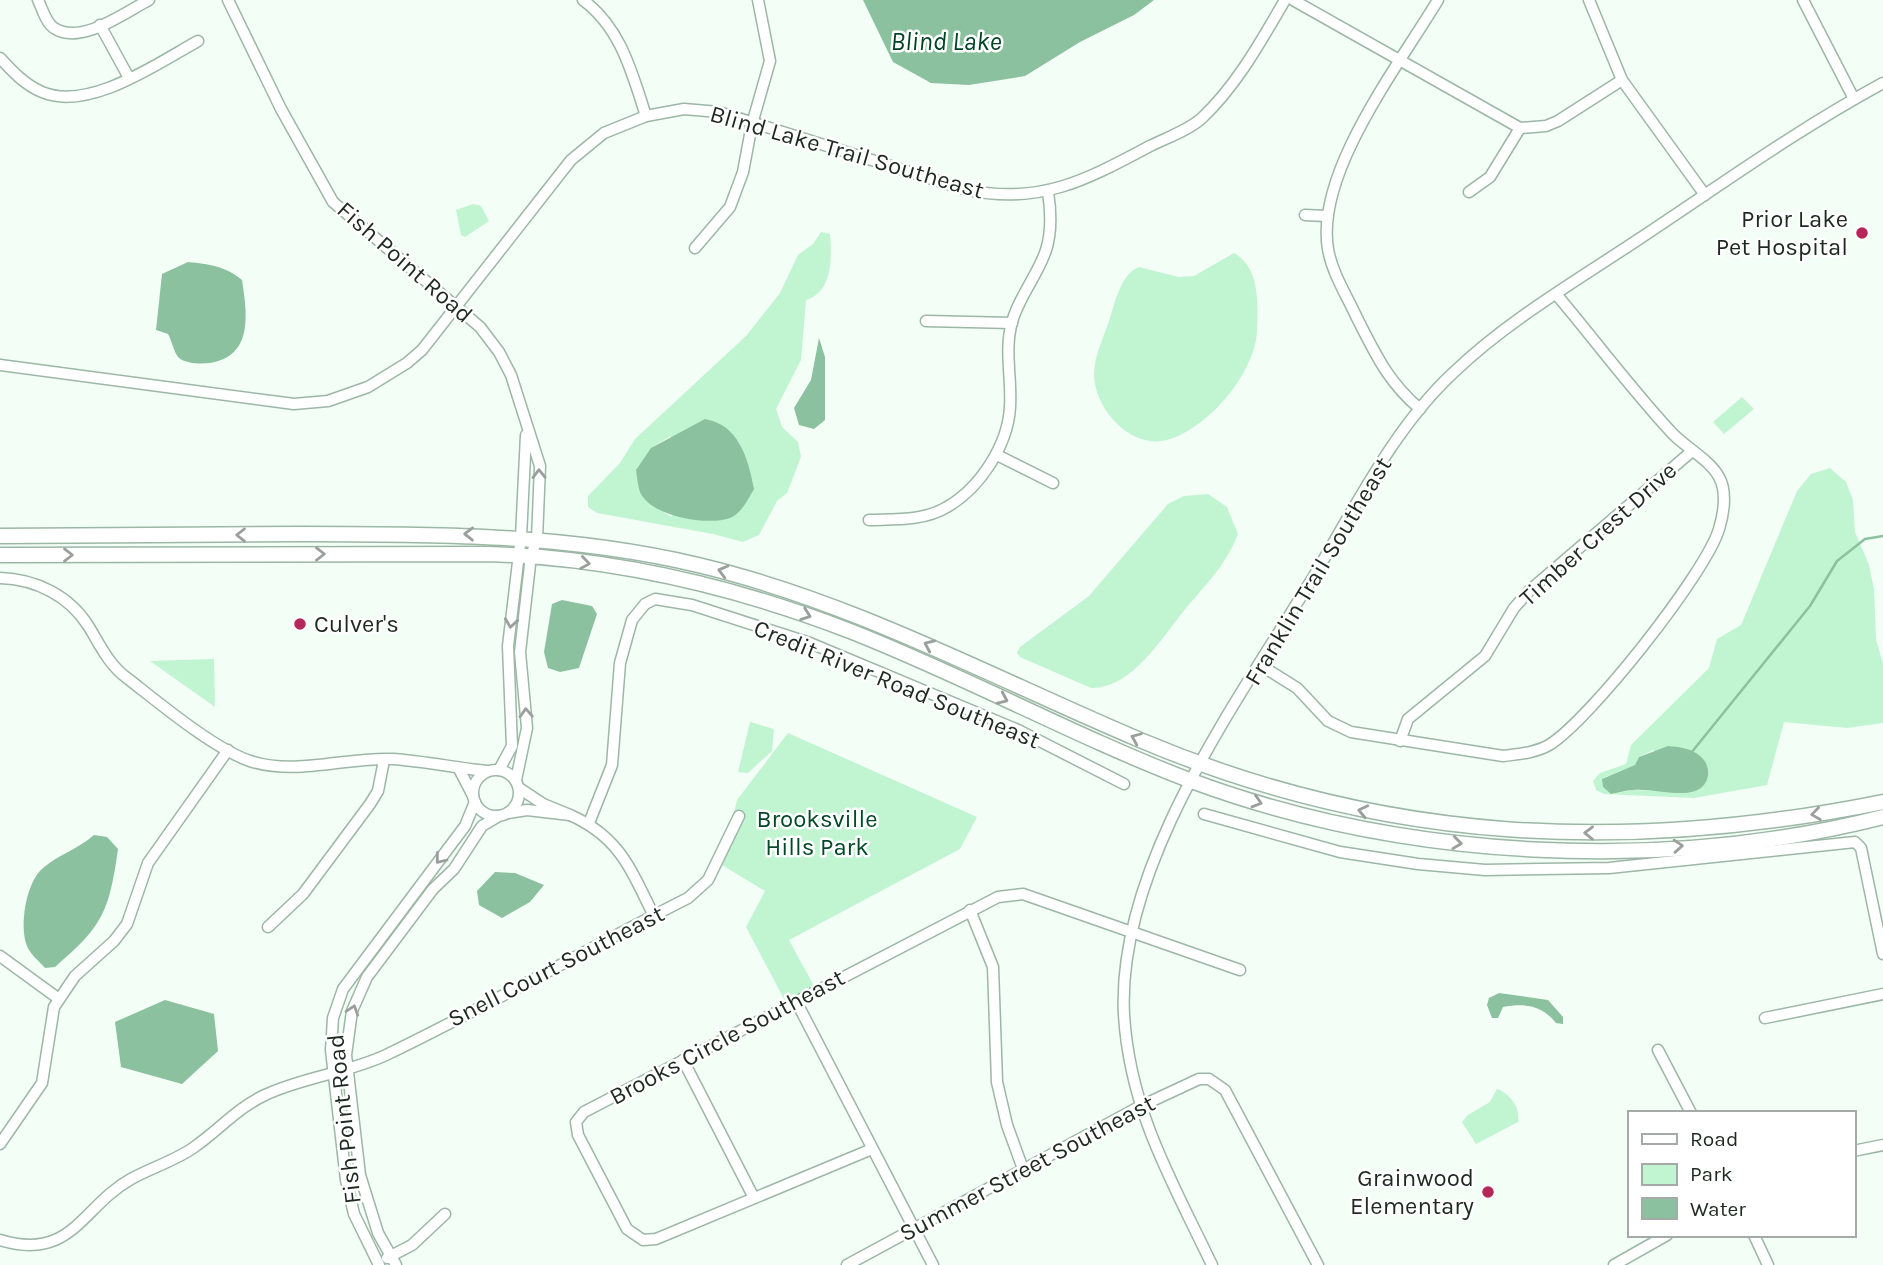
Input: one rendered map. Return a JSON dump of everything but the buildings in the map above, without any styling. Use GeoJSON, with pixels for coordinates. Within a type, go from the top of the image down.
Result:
{"type":"FeatureCollection","features":[{"type":"Feature","properties":{"kind":"main road"},"geometry":{"type":"LineString","coordinates":[[0,536],[440,534],[537,538],[659,556],[818,600],[871,619],[1199,764],[1376,814],[1490,830],[1602,833],[1670,831],[1768,821],[1883,802]]}},
{"type":"Feature","properties":{"kind":"main road"},"geometry":{"type":"LineString","coordinates":[[0,555],[524,555],[656,575],[775,605],[890,648],[1192,781],[1334,823],[1487,846],[1638,849],[1752,842],[1805,836],[1883,817]]}},
{"type":"Feature","properties":{"kind":"street"},"geometry":{"type":"LineString","coordinates":[[38,0],[52,27],[66,33],[83,32],[149,0]]}},
{"type":"Feature","properties":{"kind":"street","name":"Fish Point Road"},"geometry":{"type":"LineString","coordinates":[[228,0],[281,109],[333,202],[480,327],[499,352],[525,411],[540,466],[537,538],[524,555],[508,646],[512,746],[493,771]]}},
{"type":"Feature","properties":{"kind":"street"},"geometry":{"type":"LineString","coordinates":[[583,0],[598,11],[621,43],[646,116]]}},
{"type":"Feature","properties":{"kind":"street"},"geometry":{"type":"LineString","coordinates":[[695,248],[730,207],[743,172],[752,124],[770,61],[758,0]]}},
{"type":"Feature","properties":{"kind":"street","name":"Blind Lake Trail Southeast"},"geometry":{"type":"LineString","coordinates":[[0,365],[275,404],[314,403],[369,387],[407,363],[435,335],[455,305],[571,160],[604,133],[646,116],[684,109],[719,112],[967,190],[1007,195],[1048,192],[1087,179],[1200,120],[1248,62],[1285,0]]}},
{"type":"Feature","properties":{"kind":"street"},"geometry":{"type":"LineString","coordinates":[[1293,0],[1520,128],[1546,126],[1558,121],[1622,80]]}},
{"type":"Feature","properties":{"kind":"street"},"geometry":{"type":"LineString","coordinates":[[1420,409],[1389,379],[1332,267],[1326,216],[1333,184],[1345,154],[1438,0]]}},
{"type":"Feature","properties":{"kind":"street"},"geometry":{"type":"LineString","coordinates":[[1589,0],[1622,80],[1704,195]]}},
{"type":"Feature","properties":{"kind":"street"},"geometry":{"type":"LineString","coordinates":[[1803,0],[1854,99]]}},
{"type":"Feature","properties":{"kind":"street"},"geometry":{"type":"LineString","coordinates":[[100,25],[129,78]]}},
{"type":"Feature","properties":{"kind":"street"},"geometry":{"type":"LineString","coordinates":[[0,58],[17,76],[43,93],[79,97],[129,78],[198,41]]}},
{"type":"Feature","properties":{"kind":"street","name":"Franklin Trail Southeast"},"geometry":{"type":"LineString","coordinates":[[1212,1265],[1139,1107],[1129,1068],[1124,1012],[1125,973],[1132,932],[1167,828],[1199,764],[1375,475],[1420,409],[1464,362],[1556,294],[1704,195],[1883,83]]}},
{"type":"Feature","properties":{"kind":"street"},"geometry":{"type":"LineString","coordinates":[[1469,192],[1490,177],[1520,128]]}},
{"type":"Feature","properties":{"kind":"street"},"geometry":{"type":"LineString","coordinates":[[869,520],[914,519],[947,508],[974,485],[997,455],[1010,408],[1007,372],[1012,323],[1029,281],[1046,251],[1051,217],[1048,192]]}},
{"type":"Feature","properties":{"kind":"street"},"geometry":{"type":"LineString","coordinates":[[1304,215],[1326,216]]}},
{"type":"Feature","properties":{"kind":"street"},"geometry":{"type":"LineString","coordinates":[[1260,665],[1297,688],[1328,721],[1351,732],[1503,756],[1528,753],[1548,746],[1569,729],[1615,679],[1699,570],[1719,530],[1724,496],[1719,476],[1691,452],[1556,294]]}},
{"type":"Feature","properties":{"kind":"street"},"geometry":{"type":"LineString","coordinates":[[926,321],[1012,323]]}},
{"type":"Feature","properties":{"kind":"street","name":"Fish Point Road"},"geometry":{"type":"LineString","coordinates":[[517,784],[527,728],[520,652],[527,450],[525,411]]}},
{"type":"Feature","properties":{"kind":"street","name":"Timber Crest Drive"},"geometry":{"type":"LineString","coordinates":[[1400,741],[1408,719],[1485,656],[1514,608],[1530,590],[1691,452]]}},
{"type":"Feature","properties":{"kind":"street"},"geometry":{"type":"LineString","coordinates":[[997,455],[1053,483]]}},
{"type":"Feature","properties":{"kind":"street"},"geometry":{"type":"LineString","coordinates":[[0,579],[38,585],[61,596],[77,611],[106,655],[125,677],[228,750],[249,761],[276,766],[384,760],[493,771],[517,784],[543,804],[589,823],[617,847],[654,916]]}},
{"type":"Feature","properties":{"kind":"street","name":"Credit River Road Southeast"},"geometry":{"type":"LineString","coordinates":[[589,823],[612,765],[620,663],[632,620],[645,604],[655,600],[692,605],[810,643],[1018,730],[1124,783]]}},
{"type":"Feature","properties":{"kind":"street"},"geometry":{"type":"LineString","coordinates":[[0,1144],[42,1083],[49,1027],[59,999],[75,975],[114,942],[127,924],[148,863],[228,750]]}},
{"type":"Feature","properties":{"kind":"street"},"geometry":{"type":"LineString","coordinates":[[268,927],[303,894],[370,804],[384,773],[384,760]]}},
{"type":"Feature","properties":{"kind":"street"},"geometry":{"type":"LineString","coordinates":[[459,769],[474,799],[485,813],[503,814],[527,810],[570,815]]}},
{"type":"Feature","properties":{"kind":"street"},"geometry":{"type":"LineString","coordinates":[[474,799],[478,779],[493,771]]}},
{"type":"Feature","properties":{"kind":"street"},"geometry":{"type":"LineString","coordinates":[[503,814],[517,802],[517,784]]}},
{"type":"Feature","properties":{"kind":"street","name":"Fish Point Road"},"geometry":{"type":"LineString","coordinates":[[377,1264],[363,1237],[351,1203],[334,1072],[333,1018],[343,989],[466,826],[474,799]]}},
{"type":"Feature","properties":{"kind":"street","name":"Fish Point Road"},"geometry":{"type":"LineString","coordinates":[[393,1261],[377,1233],[360,1175],[347,1067],[352,1011],[367,977],[433,889],[454,869],[482,826],[503,814]]}},
{"type":"Feature","properties":{"kind":"street"},"geometry":{"type":"LineString","coordinates":[[1204,814],[1340,852],[1418,864],[1485,870],[1609,868],[1855,842],[1861,848],[1883,954]]}},
{"type":"Feature","properties":{"kind":"street","name":"Snell Court Southeast"},"geometry":{"type":"LineString","coordinates":[[0,1240],[22,1244],[46,1243],[62,1237],[84,1223],[121,1185],[194,1147],[249,1103],[283,1087],[384,1056],[700,890],[708,880],[739,816]]}},
{"type":"Feature","properties":{"kind":"street","name":"Brooks Circle Southeast"},"geometry":{"type":"LineString","coordinates":[[872,1149],[656,1240],[643,1240],[627,1229],[578,1135],[576,1122],[584,1112],[998,897],[1023,894],[1240,971]]}},
{"type":"Feature","properties":{"kind":"street"},"geometry":{"type":"LineString","coordinates":[[970,910],[993,967],[997,1082],[1007,1125],[1023,1169]]}},
{"type":"Feature","properties":{"kind":"street"},"geometry":{"type":"LineString","coordinates":[[0,956],[59,999]]}},
{"type":"Feature","properties":{"kind":"street"},"geometry":{"type":"LineString","coordinates":[[1765,1018],[1883,994]]}},
{"type":"Feature","properties":{"kind":"street"},"geometry":{"type":"LineString","coordinates":[[796,1001],[933,1265]]}},
{"type":"Feature","properties":{"kind":"street"},"geometry":{"type":"LineString","coordinates":[[1658,1050],[1690,1111]]}},
{"type":"Feature","properties":{"kind":"street"},"geometry":{"type":"LineString","coordinates":[[683,1060],[754,1198]]}},
{"type":"Feature","properties":{"kind":"street","name":"Summer Street Southeast"},"geometry":{"type":"LineString","coordinates":[[847,1265],[1139,1107],[1189,1082],[1209,1079],[1225,1090],[1318,1265]]}},
{"type":"Feature","properties":{"kind":"street"},"geometry":{"type":"LineString","coordinates":[[1855,1151],[1883,1145]]}},
{"type":"Feature","properties":{"kind":"street"},"geometry":{"type":"LineString","coordinates":[[377,1264],[393,1261],[445,1214]]}},
{"type":"Feature","properties":{"kind":"street"},"geometry":{"type":"LineString","coordinates":[[1614,1265],[1663,1237]]}},
{"type":"Feature","properties":{"kind":"street"},"geometry":{"type":"LineString","coordinates":[[1755,1237],[1768,1265]]}},
{"type":"Feature","properties":{"kind":"green space"},"geometry":{"type":"Polygon","coordinates":[[[473,204],[481,206],[489,221],[465,237],[461,235],[456,210],[473,204]]]}},
{"type":"Feature","properties":{"kind":"green space"},"geometry":{"type":"Polygon","coordinates":[[[821,232],[830,234],[829,273],[821,290],[806,300],[801,360],[776,409],[782,427],[798,442],[801,457],[787,493],[777,501],[759,535],[743,542],[597,513],[588,507],[588,496],[620,463],[635,439],[746,336],[780,293],[798,255],[813,244],[821,232]],[[671,436],[651,448],[641,494],[653,506],[672,517],[671,436]]]}},
{"type":"Feature","properties":{"kind":"green space"},"geometry":{"type":"Polygon","coordinates":[[[1234,253],[1249,268],[1253,277],[1257,309],[1255,346],[1239,380],[1213,411],[1183,434],[1167,440],[1153,441],[1140,439],[1127,432],[1107,412],[1095,386],[1094,373],[1116,298],[1127,276],[1139,267],[1179,277],[1194,276],[1234,253]]]}},
{"type":"Feature","properties":{"kind":"green space"},"geometry":{"type":"Polygon","coordinates":[[[1742,397],[1754,409],[1724,434],[1713,422],[1742,397]]]}},
{"type":"Feature","properties":{"kind":"green space"},"geometry":{"type":"Polygon","coordinates":[[[1830,468],[1846,482],[1853,500],[1855,532],[1869,565],[1874,589],[1876,640],[1883,663],[1883,723],[1847,728],[1784,722],[1767,785],[1694,798],[1604,794],[1596,790],[1593,781],[1600,773],[1626,764],[1631,745],[1709,668],[1717,639],[1741,625],[1797,491],[1811,474],[1830,468]],[[1653,750],[1639,757],[1636,765],[1603,778],[1603,787],[1612,794],[1632,790],[1695,791],[1653,750]]]}},
{"type":"Feature","properties":{"kind":"green space"},"geometry":{"type":"Polygon","coordinates":[[[1208,494],[1227,507],[1238,534],[1214,575],[1132,672],[1106,686],[1091,688],[1020,657],[1017,653],[1020,647],[1089,596],[1168,504],[1184,496],[1208,494]]]}},
{"type":"Feature","properties":{"kind":"green space"},"geometry":{"type":"Polygon","coordinates":[[[214,659],[215,707],[150,661],[214,659]]]}},
{"type":"Feature","properties":{"kind":"green space"},"geometry":{"type":"Polygon","coordinates":[[[750,722],[774,729],[772,751],[748,773],[738,772],[750,722]]]}},
{"type":"Feature","properties":{"kind":"green space","name":"Brooksville Hills Park"},"geometry":{"type":"Polygon","coordinates":[[[788,733],[977,817],[960,849],[789,940],[814,986],[785,1001],[746,927],[765,891],[722,865],[737,800],[788,733]]]}},
{"type":"Feature","properties":{"kind":"green space"},"geometry":{"type":"Polygon","coordinates":[[[1497,1089],[1513,1101],[1518,1111],[1518,1122],[1476,1144],[1462,1122],[1468,1115],[1490,1102],[1497,1089]]]}},
{"type":"Feature","properties":{"kind":"water","name":"Blind Lake"},"geometry":{"type":"Polygon","coordinates":[[[863,0],[1154,0],[1134,15],[1080,42],[1025,76],[969,85],[931,83],[893,62],[863,0]]]}},
{"type":"Feature","properties":{"kind":"water"},"geometry":{"type":"Polygon","coordinates":[[[188,262],[216,266],[242,280],[246,319],[244,331],[234,352],[224,359],[210,363],[182,360],[168,334],[156,330],[162,274],[188,262]]]}},
{"type":"Feature","properties":{"kind":"water"},"geometry":{"type":"Polygon","coordinates":[[[819,338],[825,357],[825,420],[814,429],[799,425],[794,408],[811,380],[819,338]]]}},
{"type":"Feature","properties":{"kind":"water"},"geometry":{"type":"Polygon","coordinates":[[[705,419],[717,422],[734,436],[745,455],[754,489],[738,513],[720,520],[694,520],[655,508],[640,492],[637,478],[636,470],[651,448],[705,419]]]}},
{"type":"Feature","properties":{"kind":"water"},"geometry":{"type":"Polygon","coordinates":[[[562,600],[592,606],[597,614],[579,668],[560,672],[548,668],[544,652],[552,604],[562,600]]]}},
{"type":"Feature","properties":{"kind":"water"},"geometry":{"type":"Polygon","coordinates":[[[1668,746],[1689,750],[1704,760],[1708,775],[1704,785],[1688,793],[1628,790],[1611,794],[1603,787],[1602,779],[1635,765],[1639,757],[1668,746]]]}},
{"type":"Feature","properties":{"kind":"water"},"geometry":{"type":"Polygon","coordinates":[[[94,835],[107,837],[118,849],[107,903],[94,928],[84,940],[55,967],[45,968],[30,952],[25,937],[24,916],[32,883],[43,868],[94,835]]]}},
{"type":"Feature","properties":{"kind":"water"},"geometry":{"type":"Polygon","coordinates":[[[495,872],[515,873],[544,885],[530,902],[502,918],[479,905],[477,891],[495,872]]]}},
{"type":"Feature","properties":{"kind":"water"},"geometry":{"type":"Polygon","coordinates":[[[1499,993],[1548,1000],[1563,1017],[1563,1024],[1556,1023],[1539,1009],[1519,1005],[1503,1007],[1498,1018],[1492,1018],[1487,1005],[1489,998],[1499,993]]]}},
{"type":"Feature","properties":{"kind":"water"},"geometry":{"type":"Polygon","coordinates":[[[165,1000],[214,1014],[218,1051],[182,1084],[121,1067],[115,1022],[165,1000]]]}},
{"type":"Feature","properties":{"kind":"waterway"},"geometry":{"type":"LineString","coordinates":[[1691,753],[1810,606],[1837,561],[1865,539],[1883,536]]}},
{"type":"Feature","properties":{"kind":"place","name":"Prior Lake Pet Hospital"},"geometry":{"type":"Point","coordinates":[1862,233]}},
{"type":"Feature","properties":{"kind":"place","name":"Culver's"},"geometry":{"type":"Point","coordinates":[300,624]}},
{"type":"Feature","properties":{"kind":"place","name":"Grainwood Elementary"},"geometry":{"type":"Point","coordinates":[1488,1192]}}]}
